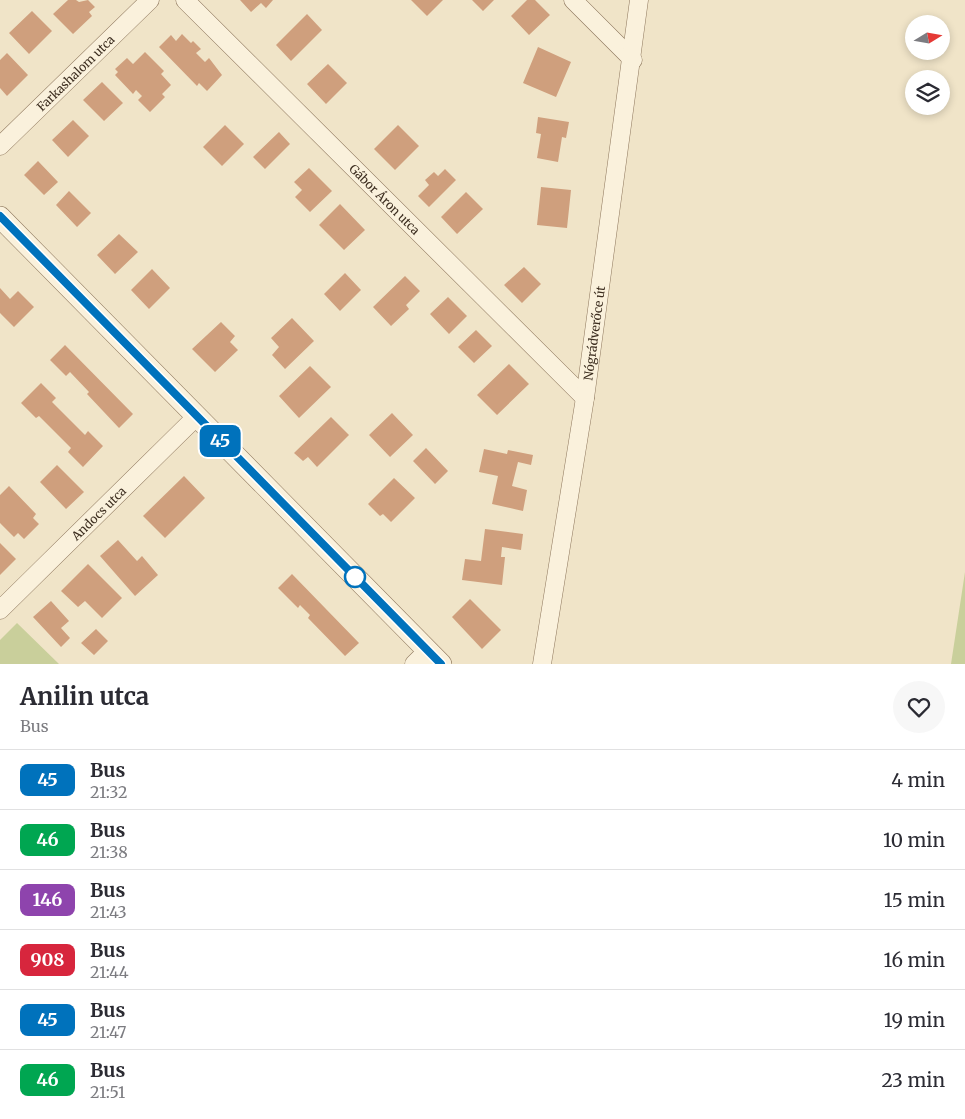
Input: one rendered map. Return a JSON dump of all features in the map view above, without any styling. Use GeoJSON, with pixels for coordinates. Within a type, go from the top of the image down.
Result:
{"type":"FeatureCollection","features":[{"type":"Feature","properties":{"kind":"street","name":"Farkashalom utca"},"geometry":{"type":"LineString","coordinates":[[0,146],[150,0]]}},
{"type":"Feature","properties":{"kind":"street","name":"Gábor Áron utca"},"geometry":{"type":"LineString","coordinates":[[185,0],[585,398]]}},
{"type":"Feature","properties":{"kind":"street"},"geometry":{"type":"LineString","coordinates":[[573,0],[632,60]]}},
{"type":"Feature","properties":{"kind":"street","name":"Nógrádverőce út"},"geometry":{"type":"LineString","coordinates":[[542,664],[585,398],[639,0]]}},
{"type":"Feature","properties":{"kind":"street"},"geometry":{"type":"LineString","coordinates":[[0,216],[428,659]]}},
{"type":"Feature","properties":{"kind":"street","name":"Andocs utca"},"geometry":{"type":"LineString","coordinates":[[0,610],[196,417]]}},
{"type":"Feature","properties":{"kind":"green space"},"geometry":{"type":"Polygon","coordinates":[[[965,572],[965,664],[951,664],[965,572]]]}},
{"type":"Feature","properties":{"kind":"green space"},"geometry":{"type":"Polygon","coordinates":[[[17,623],[59,664],[0,664],[0,640],[17,623]]]}},
{"type":"Feature","properties":{"kind":"building"},"geometry":{"type":"Polygon","coordinates":[[[68,0],[79,2],[88,0],[95,7],[89,12],[92,16],[73,34],[53,14],[68,0]]]}},
{"type":"Feature","properties":{"kind":"building"},"geometry":{"type":"Polygon","coordinates":[[[240,0],[273,0],[266,8],[261,3],[251,12],[240,0]]]}},
{"type":"Feature","properties":{"kind":"building"},"geometry":{"type":"Polygon","coordinates":[[[411,0],[443,0],[427,16],[411,0]]]}},
{"type":"Feature","properties":{"kind":"building"},"geometry":{"type":"Polygon","coordinates":[[[472,0],[494,0],[483,11],[472,0]]]}},
{"type":"Feature","properties":{"kind":"building"},"geometry":{"type":"Polygon","coordinates":[[[527,0],[535,0],[550,15],[529,35],[511,16],[527,0]]]}},
{"type":"Feature","properties":{"kind":"building"},"geometry":{"type":"Polygon","coordinates":[[[32,11],[52,31],[29,54],[9,33],[32,11]]]}},
{"type":"Feature","properties":{"kind":"building"},"geometry":{"type":"Polygon","coordinates":[[[307,14],[322,30],[291,61],[276,45],[307,14]]]}},
{"type":"Feature","properties":{"kind":"building"},"geometry":{"type":"Polygon","coordinates":[[[182,34],[201,49],[196,53],[205,62],[209,58],[222,75],[207,91],[199,83],[197,86],[159,47],[171,35],[176,41],[182,34]]]}},
{"type":"Feature","properties":{"kind":"building"},"geometry":{"type":"Polygon","coordinates":[[[538,47],[571,62],[556,97],[523,83],[538,47]]]}},
{"type":"Feature","properties":{"kind":"building"},"geometry":{"type":"Polygon","coordinates":[[[145,52],[164,71],[161,74],[171,85],[162,94],[165,97],[150,112],[138,100],[142,96],[136,90],[133,94],[115,75],[118,72],[115,69],[127,58],[133,64],[145,52]]]}},
{"type":"Feature","properties":{"kind":"building"},"geometry":{"type":"Polygon","coordinates":[[[7,53],[28,75],[7,96],[0,88],[0,60],[7,53]]]}},
{"type":"Feature","properties":{"kind":"building"},"geometry":{"type":"Polygon","coordinates":[[[328,64],[347,83],[326,104],[307,84],[328,64]]]}},
{"type":"Feature","properties":{"kind":"building"},"geometry":{"type":"Polygon","coordinates":[[[102,82],[123,103],[104,121],[83,100],[102,82]]]}},
{"type":"Feature","properties":{"kind":"building"},"geometry":{"type":"Polygon","coordinates":[[[538,117],[569,122],[566,138],[562,137],[558,162],[537,158],[541,134],[536,133],[538,117]]]}},
{"type":"Feature","properties":{"kind":"building"},"geometry":{"type":"Polygon","coordinates":[[[73,120],[89,136],[68,157],[52,140],[73,120]]]}},
{"type":"Feature","properties":{"kind":"building"},"geometry":{"type":"Polygon","coordinates":[[[225,125],[244,144],[222,166],[203,147],[225,125]]]}},
{"type":"Feature","properties":{"kind":"building"},"geometry":{"type":"Polygon","coordinates":[[[398,125],[419,146],[395,170],[374,149],[398,125]]]}},
{"type":"Feature","properties":{"kind":"building"},"geometry":{"type":"Polygon","coordinates":[[[279,132],[290,144],[265,169],[253,157],[279,132]]]}},
{"type":"Feature","properties":{"kind":"building"},"geometry":{"type":"Polygon","coordinates":[[[38,161],[58,182],[44,195],[24,175],[38,161]]]}},
{"type":"Feature","properties":{"kind":"building"},"geometry":{"type":"Polygon","coordinates":[[[309,168],[332,191],[310,212],[295,197],[302,190],[294,182],[309,168]]]}},
{"type":"Feature","properties":{"kind":"building"},"geometry":{"type":"Polygon","coordinates":[[[445,169],[456,180],[429,207],[418,196],[429,185],[425,180],[434,172],[438,176],[445,169]]]}},
{"type":"Feature","properties":{"kind":"building"},"geometry":{"type":"Polygon","coordinates":[[[541,187],[571,190],[567,228],[537,225],[541,187]]]}},
{"type":"Feature","properties":{"kind":"building"},"geometry":{"type":"Polygon","coordinates":[[[69,191],[91,213],[77,227],[56,205],[69,191]]]}},
{"type":"Feature","properties":{"kind":"building"},"geometry":{"type":"Polygon","coordinates":[[[466,192],[483,209],[457,234],[441,217],[466,192]]]}},
{"type":"Feature","properties":{"kind":"building"},"geometry":{"type":"Polygon","coordinates":[[[340,204],[365,230],[344,250],[319,225],[340,204]]]}},
{"type":"Feature","properties":{"kind":"building"},"geometry":{"type":"Polygon","coordinates":[[[119,234],[138,252],[115,274],[97,255],[119,234]]]}},
{"type":"Feature","properties":{"kind":"building"},"geometry":{"type":"Polygon","coordinates":[[[524,267],[541,284],[522,303],[504,285],[524,267]]]}},
{"type":"Feature","properties":{"kind":"building"},"geometry":{"type":"Polygon","coordinates":[[[152,269],[170,288],[149,309],[131,290],[152,269]]]}},
{"type":"Feature","properties":{"kind":"building"},"geometry":{"type":"Polygon","coordinates":[[[345,273],[361,290],[340,311],[324,294],[345,273]]]}},
{"type":"Feature","properties":{"kind":"building"},"geometry":{"type":"Polygon","coordinates":[[[405,276],[420,291],[406,305],[409,309],[391,326],[373,307],[405,276]]]}},
{"type":"Feature","properties":{"kind":"building"},"geometry":{"type":"Polygon","coordinates":[[[0,288],[10,299],[18,291],[34,307],[14,327],[0,313],[0,288]]]}},
{"type":"Feature","properties":{"kind":"building"},"geometry":{"type":"Polygon","coordinates":[[[448,297],[467,316],[449,334],[430,314],[448,297]]]}},
{"type":"Feature","properties":{"kind":"building"},"geometry":{"type":"Polygon","coordinates":[[[292,318],[314,341],[285,369],[272,355],[279,347],[271,338],[292,318]]]}},
{"type":"Feature","properties":{"kind":"building"},"geometry":{"type":"Polygon","coordinates":[[[221,322],[235,336],[230,342],[238,350],[215,372],[192,349],[221,322]]]}},
{"type":"Feature","properties":{"kind":"building"},"geometry":{"type":"Polygon","coordinates":[[[476,330],[492,346],[474,363],[458,347],[476,330]]]}},
{"type":"Feature","properties":{"kind":"building"},"geometry":{"type":"Polygon","coordinates":[[[65,345],[133,414],[119,428],[87,394],[89,392],[70,372],[66,376],[50,360],[65,345]]]}},
{"type":"Feature","properties":{"kind":"building"},"geometry":{"type":"Polygon","coordinates":[[[509,364],[529,384],[497,415],[477,395],[509,364]]]}},
{"type":"Feature","properties":{"kind":"building"},"geometry":{"type":"Polygon","coordinates":[[[310,366],[331,387],[299,418],[279,396],[310,366]]]}},
{"type":"Feature","properties":{"kind":"building"},"geometry":{"type":"Polygon","coordinates":[[[41,383],[56,398],[52,402],[85,435],[88,431],[103,446],[83,467],[68,452],[71,448],[39,416],[36,418],[21,403],[41,383]]]}},
{"type":"Feature","properties":{"kind":"building"},"geometry":{"type":"Polygon","coordinates":[[[392,413],[413,435],[390,457],[369,435],[392,413]]]}},
{"type":"Feature","properties":{"kind":"building"},"geometry":{"type":"Polygon","coordinates":[[[331,417],[349,435],[317,467],[308,457],[303,461],[294,453],[331,417]]]}},
{"type":"Feature","properties":{"kind":"building"},"geometry":{"type":"Polygon","coordinates":[[[426,448],[448,471],[435,484],[413,461],[426,448]]]}},
{"type":"Feature","properties":{"kind":"building"},"geometry":{"type":"Polygon","coordinates":[[[484,449],[507,454],[508,450],[533,455],[531,465],[518,462],[512,486],[527,490],[523,511],[492,504],[498,476],[479,472],[484,449]]]}},
{"type":"Feature","properties":{"kind":"building"},"geometry":{"type":"Polygon","coordinates":[[[57,465],[84,492],[66,509],[40,482],[57,465]]]}},
{"type":"Feature","properties":{"kind":"building"},"geometry":{"type":"Polygon","coordinates":[[[184,476],[205,498],[165,538],[143,516],[184,476]]]}},
{"type":"Feature","properties":{"kind":"building"},"geometry":{"type":"Polygon","coordinates":[[[394,478],[415,498],[391,522],[383,514],[380,516],[368,504],[394,478]]]}},
{"type":"Feature","properties":{"kind":"building"},"geometry":{"type":"Polygon","coordinates":[[[9,486],[36,514],[33,518],[39,524],[24,539],[18,533],[14,537],[0,523],[0,495],[9,486]]]}},
{"type":"Feature","properties":{"kind":"building"},"geometry":{"type":"Polygon","coordinates":[[[485,529],[523,534],[521,550],[502,547],[501,557],[505,557],[502,585],[462,580],[465,559],[481,561],[485,529]]]}},
{"type":"Feature","properties":{"kind":"building"},"geometry":{"type":"Polygon","coordinates":[[[118,540],[137,561],[142,556],[158,575],[135,596],[100,556],[118,540]]]}},
{"type":"Feature","properties":{"kind":"building"},"geometry":{"type":"Polygon","coordinates":[[[0,543],[16,559],[0,575],[0,543]]]}},
{"type":"Feature","properties":{"kind":"building"},"geometry":{"type":"Polygon","coordinates":[[[88,564],[122,598],[102,618],[85,601],[78,607],[61,591],[88,564]]]}},
{"type":"Feature","properties":{"kind":"building"},"geometry":{"type":"Polygon","coordinates":[[[292,574],[359,643],[345,656],[308,618],[310,615],[300,605],[298,608],[278,588],[292,574]]]}},
{"type":"Feature","properties":{"kind":"building"},"geometry":{"type":"Polygon","coordinates":[[[470,599],[501,630],[482,649],[452,617],[470,599]]]}},
{"type":"Feature","properties":{"kind":"building"},"geometry":{"type":"Polygon","coordinates":[[[51,601],[69,621],[61,628],[70,638],[61,647],[33,617],[51,601]]]}},
{"type":"Feature","properties":{"kind":"building"},"geometry":{"type":"Polygon","coordinates":[[[96,629],[108,641],[94,655],[81,643],[96,629]]]}},
{"type":"Feature","properties":{"kind":"bus line","name":"45"},"geometry":{"type":"LineString","coordinates":[[0,216],[441,664]]}}]}
